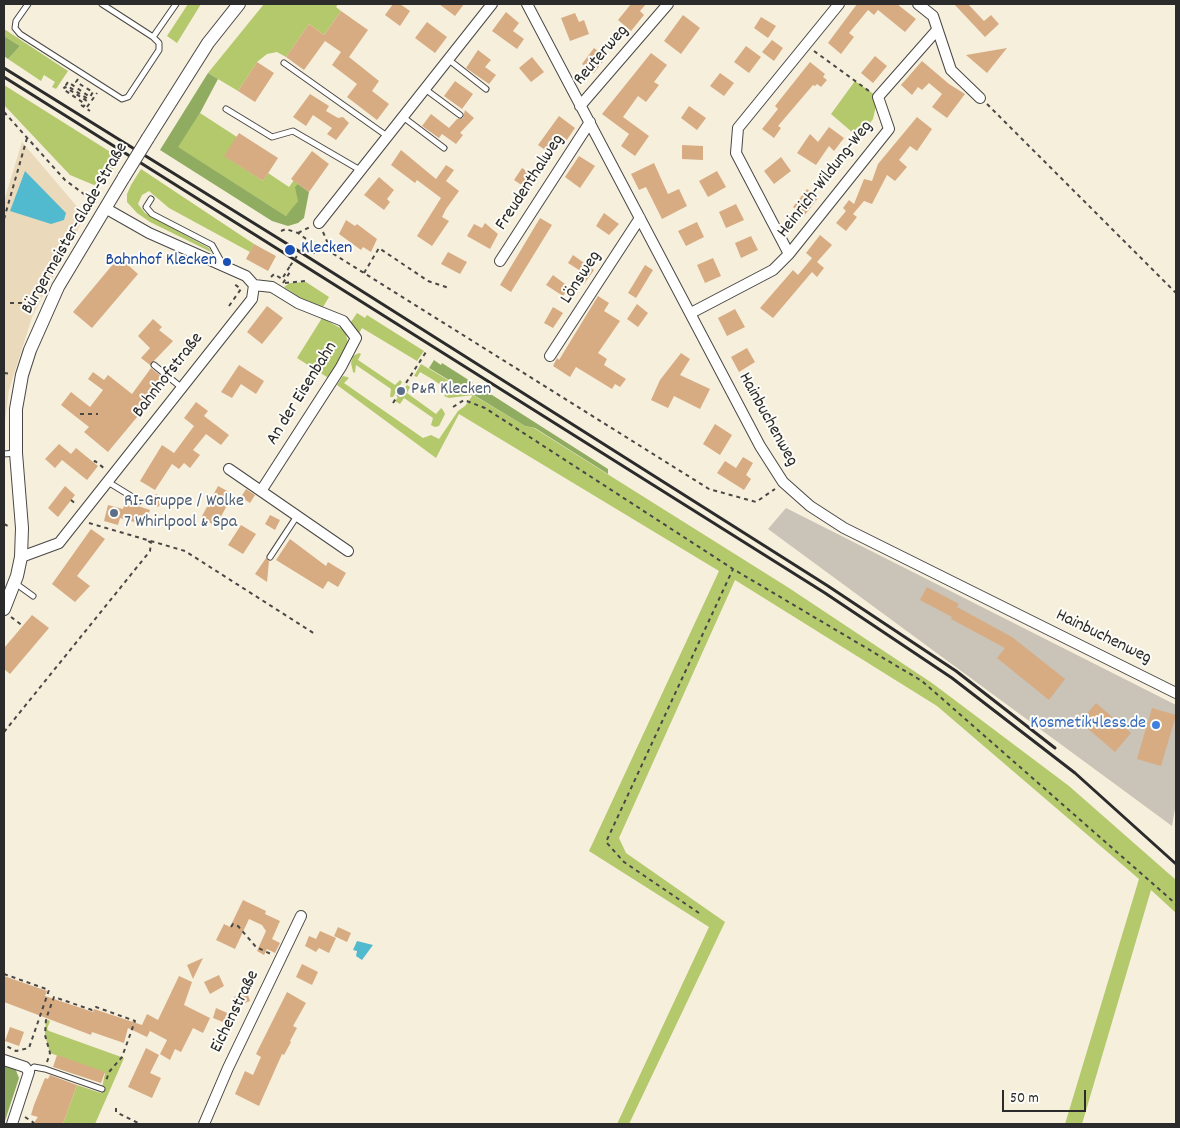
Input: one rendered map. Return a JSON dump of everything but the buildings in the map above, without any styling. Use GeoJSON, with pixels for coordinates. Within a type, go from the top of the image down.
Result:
{"type":"FeatureCollection","features":[{"type":"Feature","properties":{"kind":"street","name":"Bürgermeister-Glade-Straße"},"geometry":{"type":"LineString","coordinates":[[21,557],[22,528],[10,454],[22,377],[30,350],[49,306],[105,208],[208,43],[239,4]]}},
{"type":"Feature","properties":{"kind":"street"},"geometry":{"type":"LineString","coordinates":[[319,223],[492,4]]}},
{"type":"Feature","properties":{"kind":"street","name":"Hainbuchenweg"},"geometry":{"type":"LineString","coordinates":[[527,4],[760,446],[784,482],[810,506],[844,528],[1176,693]]}},
{"type":"Feature","properties":{"kind":"street","name":"Reuterweg"},"geometry":{"type":"LineString","coordinates":[[580,106],[668,4]]}},
{"type":"Feature","properties":{"kind":"street"},"geometry":{"type":"LineString","coordinates":[[691,313],[773,270],[789,254],[736,153],[738,128],[839,4]]}},
{"type":"Feature","properties":{"kind":"street"},"geometry":{"type":"LineString","coordinates":[[918,4],[933,16],[951,70],[980,98]]}},
{"type":"Feature","properties":{"kind":"street","name":"Heinrich-Wildung-Weg"},"geometry":{"type":"LineString","coordinates":[[789,254],[889,129],[878,97],[937,30]]}},
{"type":"Feature","properties":{"kind":"street","name":"Freudenthalweg"},"geometry":{"type":"LineString","coordinates":[[500,261],[590,122]]}},
{"type":"Feature","properties":{"kind":"street"},"geometry":{"type":"LineString","coordinates":[[105,208],[149,233],[224,268],[246,276],[254,285]]}},
{"type":"Feature","properties":{"kind":"street","name":"Lönsweg"},"geometry":{"type":"LineString","coordinates":[[550,356],[640,218]]}},
{"type":"Feature","properties":{"kind":"street","name":"Bahnhofstraße"},"geometry":{"type":"LineString","coordinates":[[21,557],[59,543],[252,300],[254,285]]}},
{"type":"Feature","properties":{"kind":"street","name":"An der Eisenbahn"},"geometry":{"type":"LineString","coordinates":[[254,285],[272,287],[298,303],[343,322],[356,338],[341,367],[261,491]]}},
{"type":"Feature","properties":{"kind":"street"},"geometry":{"type":"LineString","coordinates":[[229,469],[348,550]]}},
{"type":"Feature","properties":{"kind":"street"},"geometry":{"type":"LineString","coordinates":[[7,612],[21,557]]}},
{"type":"Feature","properties":{"kind":"street","name":"Eichenstraße"},"geometry":{"type":"LineString","coordinates":[[204,1124],[228,1068],[301,916]]}},
{"type":"Feature","properties":{"kind":"street"},"geometry":{"type":"LineString","coordinates":[[4,1060],[25,1067],[29,1072],[12,1124]]}},
{"type":"Feature","properties":{"kind":"lane"},"geometry":{"type":"LineString","coordinates":[[28,4],[16,21],[15,28],[20,34],[122,99],[128,97],[159,50],[159,43],[153,37],[102,4]]}},
{"type":"Feature","properties":{"kind":"lane"},"geometry":{"type":"LineString","coordinates":[[153,37],[176,4]]}},
{"type":"Feature","properties":{"kind":"lane"},"geometry":{"type":"LineString","coordinates":[[448,60],[486,89]]}},
{"type":"Feature","properties":{"kind":"lane"},"geometry":{"type":"LineString","coordinates":[[284,63],[387,136]]}},
{"type":"Feature","properties":{"kind":"lane"},"geometry":{"type":"LineString","coordinates":[[425,89],[460,115]]}},
{"type":"Feature","properties":{"kind":"lane"},"geometry":{"type":"LineString","coordinates":[[226,109],[272,138],[293,131],[360,170]]}},
{"type":"Feature","properties":{"kind":"lane"},"geometry":{"type":"LineString","coordinates":[[403,116],[444,148]]}},
{"type":"Feature","properties":{"kind":"lane"},"geometry":{"type":"LineString","coordinates":[[150,199],[146,208],[152,214],[212,245],[224,268]]}},
{"type":"Feature","properties":{"kind":"lane"},"geometry":{"type":"LineString","coordinates":[[154,365],[182,388]]}},
{"type":"Feature","properties":{"kind":"lane"},"geometry":{"type":"LineString","coordinates":[[110,478],[139,501]]}},
{"type":"Feature","properties":{"kind":"lane"},"geometry":{"type":"LineString","coordinates":[[270,557],[297,516]]}},
{"type":"Feature","properties":{"kind":"lane"},"geometry":{"type":"LineString","coordinates":[[15,583],[33,596]]}},
{"type":"Feature","properties":{"kind":"lane"},"geometry":{"type":"LineString","coordinates":[[29,1072],[34,1067],[45,1069],[102,1089]]}},
{"type":"Feature","properties":{"kind":"path"},"geometry":{"type":"LineString","coordinates":[[806,45],[878,97]]}},
{"type":"Feature","properties":{"kind":"path"},"geometry":{"type":"LineString","coordinates":[[90,111],[82,105],[85,104],[63,89],[65,87],[87,101],[88,99],[66,85],[68,82],[90,97],[93,92],[76,82],[78,79],[94,90]]}},
{"type":"Feature","properties":{"kind":"path"},"geometry":{"type":"LineString","coordinates":[[87,108],[98,90]]}},
{"type":"Feature","properties":{"kind":"path"},"geometry":{"type":"LineString","coordinates":[[980,98],[1176,293]]}},
{"type":"Feature","properties":{"kind":"path"},"geometry":{"type":"LineString","coordinates":[[4,112],[65,180],[105,208]]}},
{"type":"Feature","properties":{"kind":"path"},"geometry":{"type":"LineString","coordinates":[[4,219],[27,138]]}},
{"type":"Feature","properties":{"kind":"path"},"geometry":{"type":"LineString","coordinates":[[319,223],[332,253],[710,489],[756,502],[784,482]]}},
{"type":"Feature","properties":{"kind":"path"},"geometry":{"type":"LineString","coordinates":[[274,274],[282,279],[304,246],[314,253],[317,247],[298,233],[286,229],[281,231]]}},
{"type":"Feature","properties":{"kind":"path"},"geometry":{"type":"LineString","coordinates":[[364,273],[379,248],[428,281],[449,288]]}},
{"type":"Feature","properties":{"kind":"path"},"geometry":{"type":"LineString","coordinates":[[229,306],[240,289],[231,281]]}},
{"type":"Feature","properties":{"kind":"path"},"geometry":{"type":"LineString","coordinates":[[283,283],[304,281]]}},
{"type":"Feature","properties":{"kind":"path"},"geometry":{"type":"LineString","coordinates":[[10,303],[38,303],[49,306]]}},
{"type":"Feature","properties":{"kind":"path"},"geometry":{"type":"LineString","coordinates":[[393,403],[426,352]]}},
{"type":"Feature","properties":{"kind":"path"},"geometry":{"type":"LineString","coordinates":[[454,406],[464,400],[485,408],[733,569],[922,680],[1176,904]]}},
{"type":"Feature","properties":{"kind":"path"},"geometry":{"type":"LineString","coordinates":[[80,414],[98,414]]}},
{"type":"Feature","properties":{"kind":"path"},"geometry":{"type":"LineString","coordinates":[[94,462],[95,460],[110,478]]}},
{"type":"Feature","properties":{"kind":"path"},"geometry":{"type":"LineString","coordinates":[[77,520],[184,551],[315,634]]}},
{"type":"Feature","properties":{"kind":"path"},"geometry":{"type":"LineString","coordinates":[[4,732],[150,551],[151,544],[146,539]]}},
{"type":"Feature","properties":{"kind":"path"},"geometry":{"type":"LineString","coordinates":[[699,912],[624,862],[606,842],[733,569]]}},
{"type":"Feature","properties":{"kind":"path"},"geometry":{"type":"LineString","coordinates":[[7,612],[23,626]]}},
{"type":"Feature","properties":{"kind":"path"},"geometry":{"type":"LineString","coordinates":[[231,927],[233,924],[238,926],[256,947],[280,959]]}},
{"type":"Feature","properties":{"kind":"path"},"geometry":{"type":"LineString","coordinates":[[4,974],[49,990],[28,1048],[16,1051],[4,1045]]}},
{"type":"Feature","properties":{"kind":"path"},"geometry":{"type":"LineString","coordinates":[[45,1069],[50,1053],[44,1035],[46,1020],[54,997],[92,1010],[96,1007],[135,1021],[122,1057],[109,1072],[102,1089]]}},
{"type":"Feature","properties":{"kind":"path"},"geometry":{"type":"LineString","coordinates":[[112,1111],[140,1124]]}},
{"type":"Feature","properties":{"kind":"shaded area"},"geometry":{"type":"Polygon","coordinates":[[[22,142],[85,216],[32,317],[9,390],[4,429],[4,201],[22,142]]]}},
{"type":"Feature","properties":{"kind":"shaded area"},"geometry":{"type":"Polygon","coordinates":[[[786,508],[1176,705],[1176,803],[1172,826],[768,529],[786,508]]]}},
{"type":"Feature","properties":{"kind":"green space"},"geometry":{"type":"Polygon","coordinates":[[[188,4],[201,4],[177,43],[167,36],[188,4]]]}},
{"type":"Feature","properties":{"kind":"green space"},"geometry":{"type":"Polygon","coordinates":[[[264,4],[338,4],[336,7],[341,11],[324,35],[309,24],[286,57],[277,52],[267,54],[257,62],[238,91],[208,73],[264,4]]]}},
{"type":"Feature","properties":{"kind":"green space"},"geometry":{"type":"Polygon","coordinates":[[[4,29],[68,71],[56,89],[52,87],[55,82],[44,75],[41,81],[8,59],[20,46],[4,36],[4,29]]]}},
{"type":"Feature","properties":{"kind":"green space"},"geometry":{"type":"Polygon","coordinates":[[[4,36],[20,46],[8,59],[4,56],[4,36]]]}},
{"type":"Feature","properties":{"kind":"green space"},"geometry":{"type":"Polygon","coordinates":[[[208,73],[218,79],[200,113],[178,147],[286,216],[298,201],[295,187],[298,184],[309,192],[304,218],[298,223],[288,226],[272,221],[160,150],[208,73]]]}},
{"type":"Feature","properties":{"kind":"green space"},"geometry":{"type":"Polygon","coordinates":[[[855,81],[878,97],[873,119],[859,138],[831,114],[855,81]]]}},
{"type":"Feature","properties":{"kind":"green space"},"geometry":{"type":"Polygon","coordinates":[[[4,85],[120,158],[104,182],[94,185],[70,175],[4,105],[4,85]]]}},
{"type":"Feature","properties":{"kind":"green space"},"geometry":{"type":"Polygon","coordinates":[[[200,113],[237,137],[225,156],[263,181],[268,173],[289,187],[294,180],[298,184],[298,201],[286,216],[177,147],[200,113]]]}},
{"type":"Feature","properties":{"kind":"green space"},"geometry":{"type":"Polygon","coordinates":[[[141,169],[254,244],[250,252],[169,208],[149,191],[142,195],[138,204],[145,213],[209,248],[211,252],[150,222],[137,213],[127,202],[127,194],[141,169]]]}},
{"type":"Feature","properties":{"kind":"green space"},"geometry":{"type":"Polygon","coordinates":[[[306,282],[329,297],[323,307],[302,299],[284,287],[290,283],[306,282]]]}},
{"type":"Feature","properties":{"kind":"green space"},"geometry":{"type":"Polygon","coordinates":[[[357,313],[365,318],[367,315],[424,351],[417,361],[362,328],[358,335],[351,322],[357,313]]]}},
{"type":"Feature","properties":{"kind":"green space"},"geometry":{"type":"Polygon","coordinates":[[[322,318],[342,329],[346,334],[348,343],[344,355],[330,379],[297,358],[322,318]]]}},
{"type":"Feature","properties":{"kind":"green space"},"geometry":{"type":"Polygon","coordinates":[[[361,354],[358,360],[395,385],[400,380],[402,382],[393,397],[390,397],[391,389],[356,365],[355,373],[353,372],[351,363],[353,356],[361,354]]]}},
{"type":"Feature","properties":{"kind":"green space"},"geometry":{"type":"Polygon","coordinates":[[[434,360],[441,365],[442,363],[608,469],[608,474],[535,428],[525,426],[429,368],[434,360]]]}},
{"type":"Feature","properties":{"kind":"green space"},"geometry":{"type":"Polygon","coordinates":[[[421,364],[473,395],[449,398],[444,396],[448,390],[432,379],[420,372],[417,377],[414,376],[421,364]]]}},
{"type":"Feature","properties":{"kind":"green space"},"geometry":{"type":"Polygon","coordinates":[[[343,376],[349,378],[344,383],[423,438],[431,435],[439,439],[458,411],[465,406],[473,395],[525,426],[534,428],[789,588],[932,683],[1069,786],[1176,880],[1176,913],[1151,890],[1082,1124],[1065,1124],[1139,879],[937,706],[735,580],[619,838],[626,853],[725,922],[629,1124],[617,1124],[709,927],[589,851],[719,571],[459,414],[436,458],[337,385],[343,376]]]}},
{"type":"Feature","properties":{"kind":"green space"},"geometry":{"type":"Polygon","coordinates":[[[407,385],[410,387],[407,393],[436,414],[441,408],[443,410],[445,414],[439,426],[431,425],[433,418],[404,398],[400,404],[395,401],[407,385]]]}},
{"type":"Feature","properties":{"kind":"green space"},"geometry":{"type":"Polygon","coordinates":[[[46,1019],[50,1021],[47,1029],[49,1031],[124,1058],[95,1124],[63,1124],[77,1085],[101,1093],[105,1073],[50,1053],[45,1035],[46,1019]]]}},
{"type":"Feature","properties":{"kind":"green space"},"geometry":{"type":"Polygon","coordinates":[[[4,1064],[15,1068],[19,1078],[4,1124],[4,1064]]]}},
{"type":"Feature","properties":{"kind":"water"},"geometry":{"type":"Polygon","coordinates":[[[25,171],[66,213],[64,220],[51,224],[10,211],[25,171]]]}},
{"type":"Feature","properties":{"kind":"water"},"geometry":{"type":"Polygon","coordinates":[[[357,941],[373,945],[362,960],[356,956],[357,951],[353,950],[357,941]]]}},
{"type":"Feature","properties":{"kind":"railway"},"geometry":{"type":"LineString","coordinates":[[4,68],[289,245],[828,586],[956,671],[1055,748]]}},
{"type":"Feature","properties":{"kind":"railway"},"geometry":{"type":"LineString","coordinates":[[4,77],[825,593],[952,678],[1075,773],[1176,864]]}},
{"type":"Feature","properties":{"kind":"place","name":"Klecken"},"geometry":{"type":"Point","coordinates":[290,250]}},
{"type":"Feature","properties":{"kind":"place","name":"Bahnhof Klecken"},"geometry":{"type":"Point","coordinates":[227,262]}},
{"type":"Feature","properties":{"kind":"place","name":"P&R Klecken"},"geometry":{"type":"Point","coordinates":[401,391]}},
{"type":"Feature","properties":{"kind":"place","name":"RI-Gruppe / Wolke 7 Whirlpool & Spa"},"geometry":{"type":"Point","coordinates":[114,513]}},
{"type":"Feature","properties":{"kind":"place","name":"Kosmetik4less.de"},"geometry":{"type":"Point","coordinates":[1156,725]}}]}
